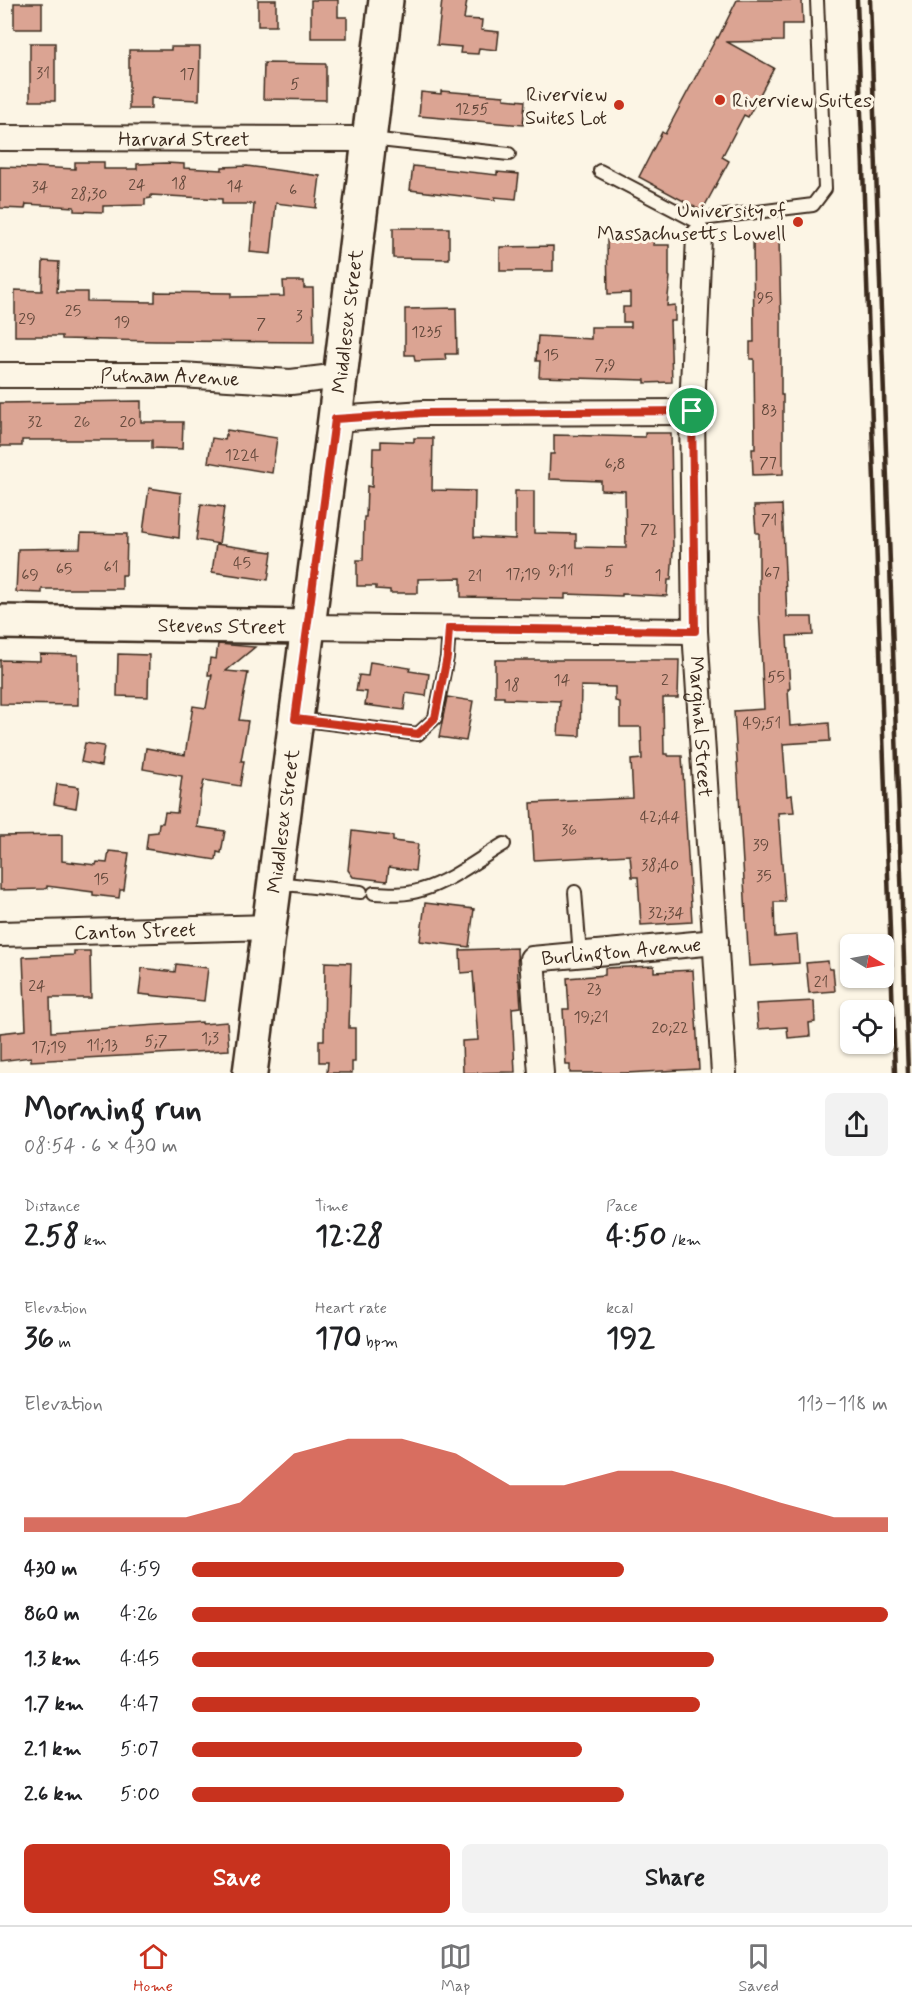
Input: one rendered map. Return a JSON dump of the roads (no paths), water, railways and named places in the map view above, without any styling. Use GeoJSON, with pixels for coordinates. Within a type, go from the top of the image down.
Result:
{"type":"FeatureCollection","features":[{"type":"Feature","properties":{"kind":"main road","name":"Middlesex Street"},"geometry":{"type":"LineString","coordinates":[[250,1073],[335,419],[386,0]]}},
{"type":"Feature","properties":{"kind":"main road","name":"Stevens Street"},"geometry":{"type":"LineString","coordinates":[[0,622],[307,627]]}},
{"type":"Feature","properties":{"kind":"street","name":"Harvard Street"},"geometry":{"type":"LineString","coordinates":[[0,138],[369,139]]}},
{"type":"Feature","properties":{"kind":"street","name":"Marginal Street"},"geometry":{"type":"LineString","coordinates":[[699,235],[692,411],[695,631],[724,1073]]}},
{"type":"Feature","properties":{"kind":"street","name":"Putnam Avenue"},"geometry":{"type":"LineString","coordinates":[[0,375],[181,375],[291,382],[340,376]]}},
{"type":"Feature","properties":{"kind":"street"},"geometry":{"type":"LineString","coordinates":[[335,419],[424,413],[692,411]]}},
{"type":"Feature","properties":{"kind":"street","name":"Stevens Street"},"geometry":{"type":"LineString","coordinates":[[307,627],[695,631]]}},
{"type":"Feature","properties":{"kind":"street","name":"Canton Street"},"geometry":{"type":"LineString","coordinates":[[0,934],[269,927]]}},
{"type":"Feature","properties":{"kind":"street","name":"Burlington Avenue"},"geometry":{"type":"LineString","coordinates":[[541,1073],[532,959],[716,942]]}},
{"type":"Feature","properties":{"kind":"lane"},"geometry":{"type":"LineString","coordinates":[[600,171],[694,220],[813,205],[825,189],[818,0]]}},
{"type":"Feature","properties":{"kind":"lane"},"geometry":{"type":"LineString","coordinates":[[369,139],[509,154]]}},
{"type":"Feature","properties":{"kind":"lane"},"geometry":{"type":"LineString","coordinates":[[295,719],[418,734],[435,718],[447,657],[449,628]]}},
{"type":"Feature","properties":{"kind":"lane"},"geometry":{"type":"LineString","coordinates":[[374,893],[395,894],[419,891],[441,882],[504,844]]}},
{"type":"Feature","properties":{"kind":"lane"},"geometry":{"type":"LineString","coordinates":[[275,883],[361,892]]}},
{"type":"Feature","properties":{"kind":"lane"},"geometry":{"type":"LineString","coordinates":[[575,892],[580,955]]}},
{"type":"Feature","properties":{"kind":"railway"},"geometry":{"type":"LineString","coordinates":[[857,0],[895,1073]]}},
{"type":"Feature","properties":{"kind":"railway"},"geometry":{"type":"LineString","coordinates":[[870,0],[908,1073]]}},
{"type":"Feature","properties":{"kind":"place","name":"Riverview Suites"},"geometry":{"type":"Point","coordinates":[720,100]}},
{"type":"Feature","properties":{"kind":"place","name":"Riverview Suites Lot"},"geometry":{"type":"Point","coordinates":[619,105]}},
{"type":"Feature","properties":{"kind":"place","name":"University of Massachusetts Lowell"},"geometry":{"type":"Point","coordinates":[798,222]}}]}
